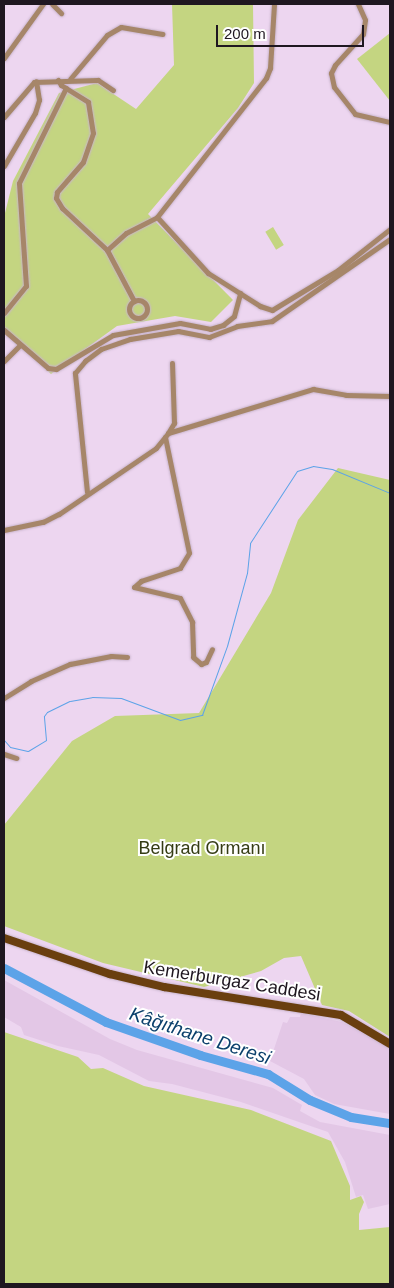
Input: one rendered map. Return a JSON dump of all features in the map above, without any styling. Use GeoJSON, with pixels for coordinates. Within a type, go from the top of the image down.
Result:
{"type":"FeatureCollection","features":[{"type":"Feature","properties":{"kind":"main road","name":"Kemerburgaz Caddesi"},"geometry":{"type":"LineString","coordinates":[[4,933],[110,974],[164,987],[341,1015],[390,1044]]}},
{"type":"Feature","properties":{"kind":"main road","name":"Kemerburgaz Caddesi"},"geometry":{"type":"LineString","coordinates":[[4,938],[64,957]]}},
{"type":"Feature","properties":{"kind":"street"},"geometry":{"type":"LineString","coordinates":[[4,58],[43,4]]}},
{"type":"Feature","properties":{"kind":"street"},"geometry":{"type":"LineString","coordinates":[[52,4],[61,13]]}},
{"type":"Feature","properties":{"kind":"street"},"geometry":{"type":"LineString","coordinates":[[107,250],[126,233],[157,217],[266,78],[270,68],[274,4]]}},
{"type":"Feature","properties":{"kind":"street"},"geometry":{"type":"LineString","coordinates":[[358,4],[364,20],[363,34],[335,65],[331,73],[334,86],[354,114],[390,122]]}},
{"type":"Feature","properties":{"kind":"street"},"geometry":{"type":"LineString","coordinates":[[70,79],[106,35],[120,27],[162,34]]}},
{"type":"Feature","properties":{"kind":"street"},"geometry":{"type":"LineString","coordinates":[[58,80],[66,88],[88,102],[93,133],[83,162],[57,192],[56,198],[62,208],[107,250],[134,301]]}},
{"type":"Feature","properties":{"kind":"street"},"geometry":{"type":"LineString","coordinates":[[4,117],[29,85],[36,81],[100,80],[113,90]]}},
{"type":"Feature","properties":{"kind":"street"},"geometry":{"type":"LineString","coordinates":[[4,166],[35,113],[39,100],[36,81]]}},
{"type":"Feature","properties":{"kind":"street"},"geometry":{"type":"LineString","coordinates":[[4,313],[26,286],[18,188],[66,88]]}},
{"type":"Feature","properties":{"kind":"street"},"geometry":{"type":"LineString","coordinates":[[157,217],[199,265],[260,306],[272,310],[338,270],[390,229]]}},
{"type":"Feature","properties":{"kind":"street"},"geometry":{"type":"LineString","coordinates":[[87,492],[75,373],[85,361],[101,349],[130,339],[178,330],[209,337],[237,326],[272,321],[390,239]]}},
{"type":"Feature","properties":{"kind":"street"},"geometry":{"type":"LineString","coordinates":[[4,330],[48,368],[56,369],[108,336],[185,323],[216,328],[234,316],[240,293]]}},
{"type":"Feature","properties":{"kind":"street"},"geometry":{"type":"LineString","coordinates":[[134,301],[144,303],[147,308],[143,316],[147,328]]}},
{"type":"Feature","properties":{"kind":"street"},"geometry":{"type":"LineString","coordinates":[[134,301],[129,308],[130,314],[135,317],[143,316]]}},
{"type":"Feature","properties":{"kind":"street"},"geometry":{"type":"LineString","coordinates":[[4,361],[20,345]]}},
{"type":"Feature","properties":{"kind":"street"},"geometry":{"type":"LineString","coordinates":[[4,530],[52,518],[87,492],[156,448],[174,423],[172,363]]}},
{"type":"Feature","properties":{"kind":"street"},"geometry":{"type":"LineString","coordinates":[[167,435],[313,389],[346,395],[390,396]]}},
{"type":"Feature","properties":{"kind":"street"},"geometry":{"type":"LineString","coordinates":[[167,435],[189,553],[180,568],[142,581],[134,587],[180,598],[192,622],[193,657],[201,664],[206,662],[212,649]]}},
{"type":"Feature","properties":{"kind":"street"},"geometry":{"type":"LineString","coordinates":[[4,698],[31,681],[70,664],[111,656],[127,658]]}},
{"type":"Feature","properties":{"kind":"street"},"geometry":{"type":"LineString","coordinates":[[4,754],[16,758]]}},
{"type":"Feature","properties":{"kind":"shaded area"},"geometry":{"type":"Polygon","coordinates":[[[4,980],[110,1039],[137,1050],[273,1088],[302,1105],[300,1111],[320,1122],[390,1135],[390,1204],[368,1209],[363,1195],[356,1197],[345,1162],[328,1132],[241,1102],[172,1084],[149,1081],[99,1055],[58,1046],[24,1035],[21,1027],[4,1017],[4,980]]]}},
{"type":"Feature","properties":{"kind":"shaded area"},"geometry":{"type":"Polygon","coordinates":[[[301,1013],[342,1022],[390,1048],[390,1114],[334,1104],[315,1095],[304,1079],[270,1061],[283,1022],[287,1023],[290,1017],[300,1017],[301,1013]]]}},
{"type":"Feature","properties":{"kind":"green space"},"geometry":{"type":"Polygon","coordinates":[[[172,4],[253,4],[254,83],[238,108],[148,214],[233,300],[211,322],[175,316],[117,326],[51,374],[4,329],[4,217],[13,181],[59,93],[97,83],[136,109],[174,65],[172,4]]]}},
{"type":"Feature","properties":{"kind":"green space"},"geometry":{"type":"Polygon","coordinates":[[[390,33],[390,101],[357,59],[390,33]]]}},
{"type":"Feature","properties":{"kind":"green space"},"geometry":{"type":"Polygon","coordinates":[[[273,227],[284,245],[276,250],[265,232],[273,227]]]}},
{"type":"Feature","properties":{"kind":"green space","name":"Belgrad Ormanı"},"geometry":{"type":"Polygon","coordinates":[[[338,468],[390,480],[390,1037],[349,1011],[322,1005],[301,956],[284,958],[261,971],[204,987],[103,963],[4,926],[4,825],[72,741],[115,716],[199,713],[271,593],[298,520],[338,468]]]}},
{"type":"Feature","properties":{"kind":"green space"},"geometry":{"type":"Polygon","coordinates":[[[4,1032],[78,1057],[91,1069],[103,1068],[144,1086],[251,1110],[331,1141],[350,1186],[350,1200],[361,1196],[364,1202],[359,1214],[359,1230],[390,1227],[390,1284],[4,1284],[4,1032]]]}},
{"type":"Feature","properties":{"kind":"waterway"},"geometry":{"type":"LineString","coordinates":[[4,740],[10,747],[28,751],[46,740],[44,716],[47,712],[70,701],[92,697],[121,698],[180,720],[202,715],[227,646],[247,573],[250,543],[297,471],[313,466],[332,469],[390,493]]}},
{"type":"Feature","properties":{"kind":"waterway","name":"Kâğıthane Deresi"},"geometry":{"type":"LineString","coordinates":[[4,968],[106,1022],[200,1055],[268,1074],[310,1100],[351,1117],[390,1123]]}}]}
